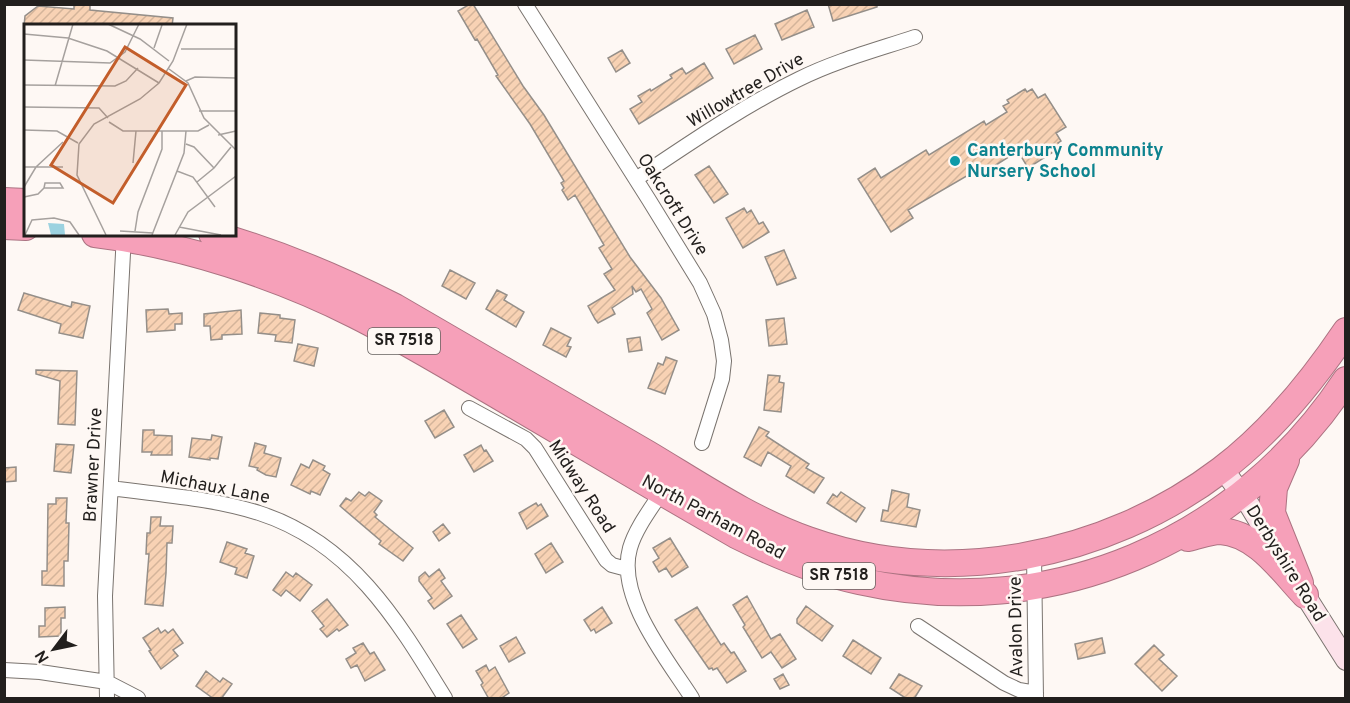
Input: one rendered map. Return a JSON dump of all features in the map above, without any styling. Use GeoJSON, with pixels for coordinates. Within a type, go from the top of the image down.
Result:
{"type":"FeatureCollection","features":[{"type":"Feature","properties":{"kind":"highway"},"geometry":{"type":"LineString","coordinates":[[4,201],[24,202]]}},
{"type":"Feature","properties":{"kind":"highway"},"geometry":{"type":"LineString","coordinates":[[4,226],[24,227]]}},
{"type":"Feature","properties":{"kind":"highway","name":"North Parham Road"},"geometry":{"type":"LineString","coordinates":[[124,236],[244,270],[352,313],[669,482],[806,540],[858,555],[888,560],[943,563],[993,561],[1034,555],[1075,544],[1131,523],[1170,503],[1223,469],[1269,427],[1300,394],[1346,331]]}},
{"type":"Feature","properties":{"kind":"highway","name":"North Parham Road"},"geometry":{"type":"LineString","coordinates":[[218,236],[308,266],[395,307],[669,482],[736,535],[772,553],[839,576],[883,586],[933,591],[980,592],[1035,586],[1111,566],[1170,541],[1242,494],[1289,452],[1314,424],[1346,380]]}},
{"type":"Feature","properties":{"kind":"highway"},"geometry":{"type":"LineString","coordinates":[[1289,452],[1274,488],[1272,513],[1305,595]]}},
{"type":"Feature","properties":{"kind":"highway"},"geometry":{"type":"LineString","coordinates":[[1170,541],[1217,531],[1248,539],[1262,550],[1305,595]]}},
{"type":"Feature","properties":{"kind":"street","name":"Oakcroft Drive"},"geometry":{"type":"LineString","coordinates":[[525,4],[636,179],[699,283],[714,314],[724,361],[722,380],[702,443]]}},
{"type":"Feature","properties":{"kind":"street","name":"Willowtree Drive"},"geometry":{"type":"LineString","coordinates":[[636,179],[770,94],[800,78],[915,37]]}},
{"type":"Feature","properties":{"kind":"street","name":"Brawner Drive"},"geometry":{"type":"LineString","coordinates":[[107,699],[105,596],[124,236]]}},
{"type":"Feature","properties":{"kind":"street","name":"Midway Road"},"geometry":{"type":"LineString","coordinates":[[469,408],[526,439],[535,448],[606,560],[612,566],[627,568]]}},
{"type":"Feature","properties":{"kind":"street","name":"Derbyshire Road"},"geometry":{"type":"LineString","coordinates":[[1223,469],[1242,494],[1346,660]]}},
{"type":"Feature","properties":{"kind":"street","name":"Midway Road"},"geometry":{"type":"LineString","coordinates":[[669,482],[634,537],[627,568],[633,600],[644,622],[692,699]]}},
{"type":"Feature","properties":{"kind":"street","name":"Michaux Lane"},"geometry":{"type":"LineString","coordinates":[[111,488],[237,507],[277,520],[302,532],[348,565],[371,589],[394,617],[445,699]]}},
{"type":"Feature","properties":{"kind":"street","name":"Avalon Drive"},"geometry":{"type":"LineString","coordinates":[[1034,555],[1036,696]]}},
{"type":"Feature","properties":{"kind":"street"},"geometry":{"type":"LineString","coordinates":[[918,626],[1004,683],[1036,696]]}},
{"type":"Feature","properties":{"kind":"street"},"geometry":{"type":"LineString","coordinates":[[4,670],[40,672],[106,682],[138,699]]}},
{"type":"Feature","properties":{"kind":"building"},"geometry":{"type":"Polygon","coordinates":[[[74,4],[90,4],[90,10],[173,18],[172,24],[24,24],[25,16],[38,6],[74,9],[74,4]]]}},
{"type":"Feature","properties":{"kind":"building"},"geometry":{"type":"Polygon","coordinates":[[[473,4],[523,86],[544,115],[630,257],[661,298],[679,330],[662,340],[647,313],[652,309],[641,289],[636,292],[632,286],[633,294],[612,308],[615,314],[598,323],[595,319],[588,306],[615,290],[604,274],[612,269],[599,248],[604,245],[575,195],[568,200],[562,190],[564,188],[561,183],[564,181],[530,124],[496,76],[498,75],[477,39],[475,40],[458,11],[473,4]]]}},
{"type":"Feature","properties":{"kind":"building"},"geometry":{"type":"Polygon","coordinates":[[[828,4],[877,4],[877,7],[833,21],[828,4]]]}},
{"type":"Feature","properties":{"kind":"building"},"geometry":{"type":"Polygon","coordinates":[[[807,10],[814,27],[782,40],[775,24],[807,10]]]}},
{"type":"Feature","properties":{"kind":"building"},"geometry":{"type":"Polygon","coordinates":[[[755,35],[762,49],[734,64],[726,49],[755,35]]]}},
{"type":"Feature","properties":{"kind":"building"},"geometry":{"type":"Polygon","coordinates":[[[622,50],[630,63],[616,72],[608,58],[622,50]]]}},
{"type":"Feature","properties":{"kind":"building"},"geometry":{"type":"Polygon","coordinates":[[[704,63],[713,78],[639,124],[630,109],[642,102],[638,96],[672,78],[670,75],[682,68],[686,74],[704,63]]]}},
{"type":"Feature","properties":{"kind":"building","name":"Canterbury Community Nursery School"},"geometry":{"type":"Polygon","coordinates":[[[1025,89],[1027,92],[1032,89],[1038,98],[1045,94],[1066,127],[1056,133],[1061,141],[1058,143],[1061,147],[1028,168],[1018,151],[985,172],[982,167],[908,210],[913,218],[891,232],[858,179],[875,168],[881,178],[926,150],[929,155],[984,121],[986,125],[1007,112],[1003,106],[1009,103],[1007,100],[1025,89]]]}},
{"type":"Feature","properties":{"kind":"building"},"geometry":{"type":"Polygon","coordinates":[[[709,166],[728,194],[714,203],[695,175],[709,166]]]}},
{"type":"Feature","properties":{"kind":"building"},"geometry":{"type":"Polygon","coordinates":[[[744,208],[747,213],[751,210],[759,224],[763,222],[769,232],[743,248],[726,218],[744,208]]]}},
{"type":"Feature","properties":{"kind":"building"},"geometry":{"type":"Polygon","coordinates":[[[784,250],[796,278],[777,285],[765,257],[784,250]]]}},
{"type":"Feature","properties":{"kind":"building"},"geometry":{"type":"Polygon","coordinates":[[[450,270],[475,283],[466,299],[442,286],[450,270]]]}},
{"type":"Feature","properties":{"kind":"building"},"geometry":{"type":"Polygon","coordinates":[[[497,290],[507,295],[504,300],[524,312],[516,327],[486,309],[497,290]]]}},
{"type":"Feature","properties":{"kind":"building"},"geometry":{"type":"Polygon","coordinates":[[[24,293],[71,307],[72,302],[90,306],[83,338],[59,333],[61,324],[18,310],[24,293]]]}},
{"type":"Feature","properties":{"kind":"building"},"geometry":{"type":"Polygon","coordinates":[[[168,309],[169,314],[182,313],[182,324],[175,324],[175,330],[147,332],[146,310],[168,309]]]}},
{"type":"Feature","properties":{"kind":"building"},"geometry":{"type":"Polygon","coordinates":[[[241,310],[242,334],[222,335],[222,339],[211,340],[210,326],[204,326],[204,314],[241,310]]]}},
{"type":"Feature","properties":{"kind":"building"},"geometry":{"type":"Polygon","coordinates":[[[260,313],[280,315],[280,318],[295,320],[292,343],[275,341],[276,335],[258,333],[260,313]]]}},
{"type":"Feature","properties":{"kind":"building"},"geometry":{"type":"Polygon","coordinates":[[[784,318],[787,344],[769,346],[766,320],[784,318]]]}},
{"type":"Feature","properties":{"kind":"building"},"geometry":{"type":"Polygon","coordinates":[[[551,328],[571,338],[567,346],[571,347],[566,357],[543,345],[551,328]]]}},
{"type":"Feature","properties":{"kind":"building"},"geometry":{"type":"Polygon","coordinates":[[[640,337],[642,350],[629,352],[627,339],[640,337]]]}},
{"type":"Feature","properties":{"kind":"building"},"geometry":{"type":"Polygon","coordinates":[[[298,344],[318,348],[314,366],[294,361],[298,344]]]}},
{"type":"Feature","properties":{"kind":"building"},"geometry":{"type":"Polygon","coordinates":[[[666,357],[677,361],[665,394],[648,388],[658,363],[663,365],[666,357]]]}},
{"type":"Feature","properties":{"kind":"building"},"geometry":{"type":"Polygon","coordinates":[[[36,370],[77,371],[75,425],[58,424],[60,381],[36,374],[36,370]]]}},
{"type":"Feature","properties":{"kind":"building"},"geometry":{"type":"Polygon","coordinates":[[[768,375],[780,376],[779,382],[784,383],[781,412],[764,410],[768,375]]]}},
{"type":"Feature","properties":{"kind":"building"},"geometry":{"type":"Polygon","coordinates":[[[444,410],[454,427],[435,438],[425,421],[444,410]]]}},
{"type":"Feature","properties":{"kind":"building"},"geometry":{"type":"Polygon","coordinates":[[[759,427],[769,432],[766,436],[809,464],[806,468],[824,478],[814,493],[786,476],[791,466],[768,452],[761,466],[744,457],[759,427]]]}},
{"type":"Feature","properties":{"kind":"building"},"geometry":{"type":"Polygon","coordinates":[[[143,430],[154,430],[154,435],[172,436],[172,455],[151,455],[152,452],[142,452],[143,430]]]}},
{"type":"Feature","properties":{"kind":"building"},"geometry":{"type":"Polygon","coordinates":[[[212,435],[222,437],[218,459],[189,457],[192,438],[211,440],[212,435]]]}},
{"type":"Feature","properties":{"kind":"building"},"geometry":{"type":"Polygon","coordinates":[[[255,443],[266,446],[264,453],[281,458],[276,477],[266,475],[257,470],[258,468],[249,466],[255,443]]]}},
{"type":"Feature","properties":{"kind":"building"},"geometry":{"type":"Polygon","coordinates":[[[56,444],[74,445],[71,473],[54,471],[56,444]]]}},
{"type":"Feature","properties":{"kind":"building"},"geometry":{"type":"Polygon","coordinates":[[[481,445],[493,461],[474,472],[464,455],[481,445]]]}},
{"type":"Feature","properties":{"kind":"building"},"geometry":{"type":"Polygon","coordinates":[[[313,460],[325,466],[323,470],[330,474],[320,495],[311,491],[310,494],[291,485],[301,464],[309,468],[313,460]]]}},
{"type":"Feature","properties":{"kind":"building"},"geometry":{"type":"Polygon","coordinates":[[[16,467],[16,481],[4,482],[4,468],[16,467]]]}},
{"type":"Feature","properties":{"kind":"building"},"geometry":{"type":"Polygon","coordinates":[[[892,490],[909,494],[907,507],[920,510],[916,527],[881,521],[883,510],[888,511],[892,490]]]}},
{"type":"Feature","properties":{"kind":"building"},"geometry":{"type":"Polygon","coordinates":[[[359,492],[365,496],[369,492],[382,501],[374,512],[377,515],[375,517],[413,548],[403,561],[379,544],[381,541],[340,506],[346,498],[351,501],[359,492]]]}},
{"type":"Feature","properties":{"kind":"building"},"geometry":{"type":"Polygon","coordinates":[[[841,492],[865,508],[856,522],[827,503],[833,494],[837,497],[841,492]]]}},
{"type":"Feature","properties":{"kind":"building"},"geometry":{"type":"Polygon","coordinates":[[[56,498],[67,498],[68,561],[64,561],[64,586],[42,585],[42,571],[47,571],[48,504],[56,504],[56,498]]]}},
{"type":"Feature","properties":{"kind":"building"},"geometry":{"type":"Polygon","coordinates":[[[536,503],[538,506],[541,504],[548,516],[527,529],[519,513],[536,503]]]}},
{"type":"Feature","properties":{"kind":"building"},"geometry":{"type":"Polygon","coordinates":[[[151,517],[161,517],[160,526],[173,526],[172,543],[167,543],[163,606],[145,604],[149,554],[146,554],[147,533],[150,533],[151,517]]]}},
{"type":"Feature","properties":{"kind":"building"},"geometry":{"type":"Polygon","coordinates":[[[443,524],[450,533],[439,541],[433,532],[443,524]]]}},
{"type":"Feature","properties":{"kind":"building"},"geometry":{"type":"Polygon","coordinates":[[[670,538],[688,567],[672,577],[666,568],[659,572],[653,562],[659,558],[653,548],[670,538]]]}},
{"type":"Feature","properties":{"kind":"building"},"geometry":{"type":"Polygon","coordinates":[[[227,542],[247,549],[245,553],[254,556],[247,578],[235,574],[237,568],[220,562],[227,542]]]}},
{"type":"Feature","properties":{"kind":"building"},"geometry":{"type":"Polygon","coordinates":[[[551,543],[563,562],[546,573],[535,554],[551,543]]]}},
{"type":"Feature","properties":{"kind":"building"},"geometry":{"type":"Polygon","coordinates":[[[439,569],[445,578],[441,581],[452,596],[434,609],[428,601],[432,598],[419,581],[419,577],[425,572],[429,577],[439,569]]]}},
{"type":"Feature","properties":{"kind":"building"},"geometry":{"type":"Polygon","coordinates":[[[286,572],[293,577],[296,573],[312,585],[300,601],[286,590],[281,596],[273,590],[286,572]]]}},
{"type":"Feature","properties":{"kind":"building"},"geometry":{"type":"Polygon","coordinates":[[[747,596],[771,639],[780,634],[796,659],[782,668],[771,652],[762,658],[743,627],[745,625],[733,605],[747,596]]]}},
{"type":"Feature","properties":{"kind":"building"},"geometry":{"type":"Polygon","coordinates":[[[327,599],[348,625],[339,631],[337,629],[327,637],[320,629],[324,626],[312,611],[327,599]]]}},
{"type":"Feature","properties":{"kind":"building"},"geometry":{"type":"Polygon","coordinates":[[[806,606],[833,626],[822,641],[797,623],[797,619],[806,606]]]}},
{"type":"Feature","properties":{"kind":"building"},"geometry":{"type":"Polygon","coordinates":[[[65,607],[65,618],[61,618],[61,636],[39,637],[39,626],[45,626],[45,608],[65,607]]]}},
{"type":"Feature","properties":{"kind":"building"},"geometry":{"type":"Polygon","coordinates":[[[602,607],[612,623],[596,633],[594,629],[591,631],[584,620],[602,607]]]}},
{"type":"Feature","properties":{"kind":"building"},"geometry":{"type":"Polygon","coordinates":[[[697,607],[721,645],[724,643],[731,653],[734,652],[746,671],[727,683],[717,668],[709,669],[675,620],[697,607]]]}},
{"type":"Feature","properties":{"kind":"building"},"geometry":{"type":"Polygon","coordinates":[[[461,615],[477,639],[463,648],[447,624],[461,615]]]}},
{"type":"Feature","properties":{"kind":"building"},"geometry":{"type":"Polygon","coordinates":[[[158,628],[161,633],[165,630],[168,633],[173,629],[183,643],[173,650],[178,656],[161,669],[143,638],[158,628]]]}},
{"type":"Feature","properties":{"kind":"building"},"geometry":{"type":"Polygon","coordinates":[[[516,637],[525,653],[509,662],[500,646],[516,637]]]}},
{"type":"Feature","properties":{"kind":"building"},"geometry":{"type":"Polygon","coordinates":[[[1102,638],[1105,653],[1078,659],[1075,644],[1102,638]]]}},
{"type":"Feature","properties":{"kind":"building"},"geometry":{"type":"Polygon","coordinates":[[[853,640],[881,658],[871,674],[843,656],[853,640]]]}},
{"type":"Feature","properties":{"kind":"building"},"geometry":{"type":"Polygon","coordinates":[[[363,643],[370,654],[374,652],[385,670],[365,681],[357,665],[351,668],[346,659],[356,653],[353,648],[363,643]]]}},
{"type":"Feature","properties":{"kind":"building"},"geometry":{"type":"Polygon","coordinates":[[[1154,645],[1164,655],[1159,659],[1177,676],[1162,691],[1135,664],[1154,645]]]}},
{"type":"Feature","properties":{"kind":"building"},"geometry":{"type":"Polygon","coordinates":[[[486,665],[489,671],[495,667],[509,693],[500,699],[489,699],[481,685],[483,683],[476,671],[486,665]]]}},
{"type":"Feature","properties":{"kind":"building"},"geometry":{"type":"Polygon","coordinates":[[[206,671],[220,682],[223,678],[232,684],[221,699],[214,699],[196,686],[206,671]]]}},
{"type":"Feature","properties":{"kind":"building"},"geometry":{"type":"Polygon","coordinates":[[[783,674],[789,685],[780,689],[774,679],[783,674]]]}},
{"type":"Feature","properties":{"kind":"building"},"geometry":{"type":"Polygon","coordinates":[[[899,674],[922,686],[914,699],[907,699],[890,688],[899,674]]]}},
{"type":"Feature","properties":{"kind":"place","name":"Canterbury Community Nursery School"},"geometry":{"type":"Point","coordinates":[955,161]}}]}
